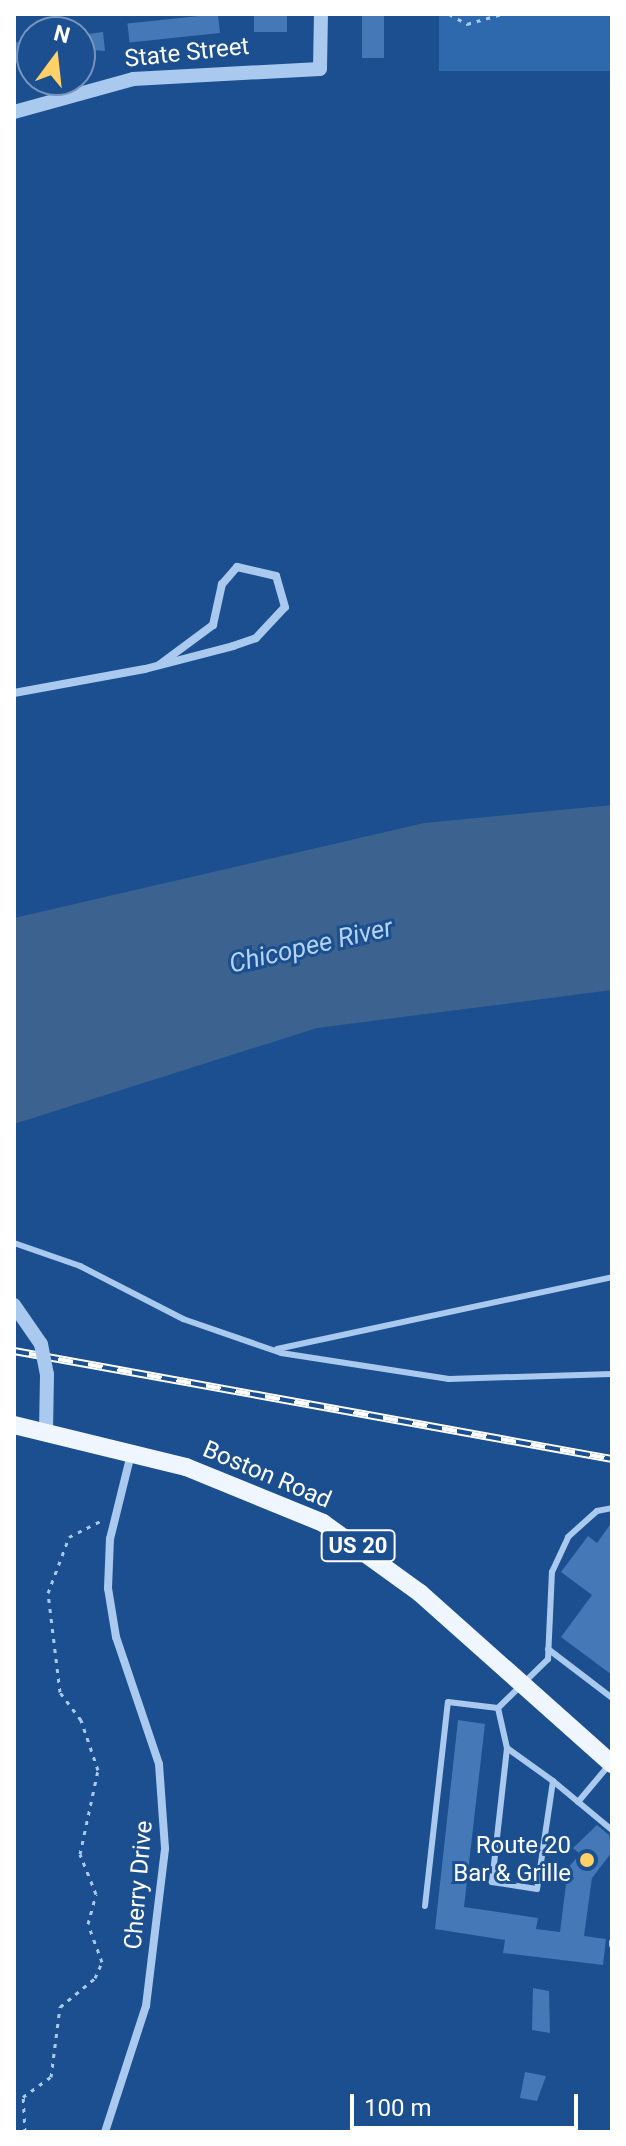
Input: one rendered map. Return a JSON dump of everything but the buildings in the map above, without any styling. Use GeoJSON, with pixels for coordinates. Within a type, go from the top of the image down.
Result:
{"type":"FeatureCollection","features":[{"type":"Feature","properties":{"kind":"main road","name":"Boston Road"},"geometry":{"type":"LineString","coordinates":[[14,1425],[131,1453],[230,1482],[323,1523],[420,1593],[612,1763]]}},
{"type":"Feature","properties":{"kind":"street","name":"State Street"},"geometry":{"type":"LineString","coordinates":[[14,112],[133,79],[320,69],[321,14]]}},
{"type":"Feature","properties":{"kind":"street"},"geometry":{"type":"LineString","coordinates":[[14,693],[159,665],[268,633],[285,607],[276,576],[237,567],[222,584],[213,625],[159,665]]}},
{"type":"Feature","properties":{"kind":"street"},"geometry":{"type":"LineString","coordinates":[[14,1305],[41,1344],[47,1374],[46,1432]]}},
{"type":"Feature","properties":{"kind":"street","name":"Cherry Drive"},"geometry":{"type":"LineString","coordinates":[[105,2132],[146,2006],[165,1848],[157,1756],[110,1613],[115,1514],[131,1453]]}},
{"type":"Feature","properties":{"kind":"lane"},"geometry":{"type":"LineString","coordinates":[[14,1243],[269,1350],[449,1379],[612,1374]]}},
{"type":"Feature","properties":{"kind":"lane"},"geometry":{"type":"LineString","coordinates":[[269,1350],[612,1277]]}},
{"type":"Feature","properties":{"kind":"lane"},"geometry":{"type":"LineString","coordinates":[[498,1708],[520,1682],[546,1665],[552,1572],[568,1537],[597,1511],[612,1508]]}},
{"type":"Feature","properties":{"kind":"lane"},"geometry":{"type":"LineString","coordinates":[[548,1649],[612,1698]]}},
{"type":"Feature","properties":{"kind":"lane"},"geometry":{"type":"LineString","coordinates":[[425,1906],[448,1702],[498,1708]]}},
{"type":"Feature","properties":{"kind":"lane"},"geometry":{"type":"LineString","coordinates":[[498,1708],[507,1748],[492,1882],[537,1889],[553,1781]]}},
{"type":"Feature","properties":{"kind":"lane"},"geometry":{"type":"LineString","coordinates":[[507,1748],[612,1830]]}},
{"type":"Feature","properties":{"kind":"lane"},"geometry":{"type":"LineString","coordinates":[[578,1802],[612,1763]]}},
{"type":"Feature","properties":{"kind":"path"},"geometry":{"type":"LineString","coordinates":[[449,14],[467,24],[503,14]]}},
{"type":"Feature","properties":{"kind":"path"},"geometry":{"type":"LineString","coordinates":[[25,2132],[23,2097],[51,2077],[60,2007],[95,1978],[102,1962],[88,1924],[96,1894],[80,1854],[98,1770],[81,1720],[60,1692],[50,1574],[69,1537],[115,1514]]}},
{"type":"Feature","properties":{"kind":"shaded area"},"geometry":{"type":"Polygon","coordinates":[[[439,14],[612,14],[612,71],[439,71],[439,14]]]}},
{"type":"Feature","properties":{"kind":"water","name":"Chicopee River"},"geometry":{"type":"Polygon","coordinates":[[[612,805],[612,990],[317,1028],[14,1124],[14,918],[424,823],[612,805]]]}},
{"type":"Feature","properties":{"kind":"railway"},"geometry":{"type":"LineString","coordinates":[[14,1351],[612,1459]]}},
{"type":"Feature","properties":{"kind":"place","name":"Route 20 Bar & Grille"},"geometry":{"type":"Point","coordinates":[587,1860]}}]}
